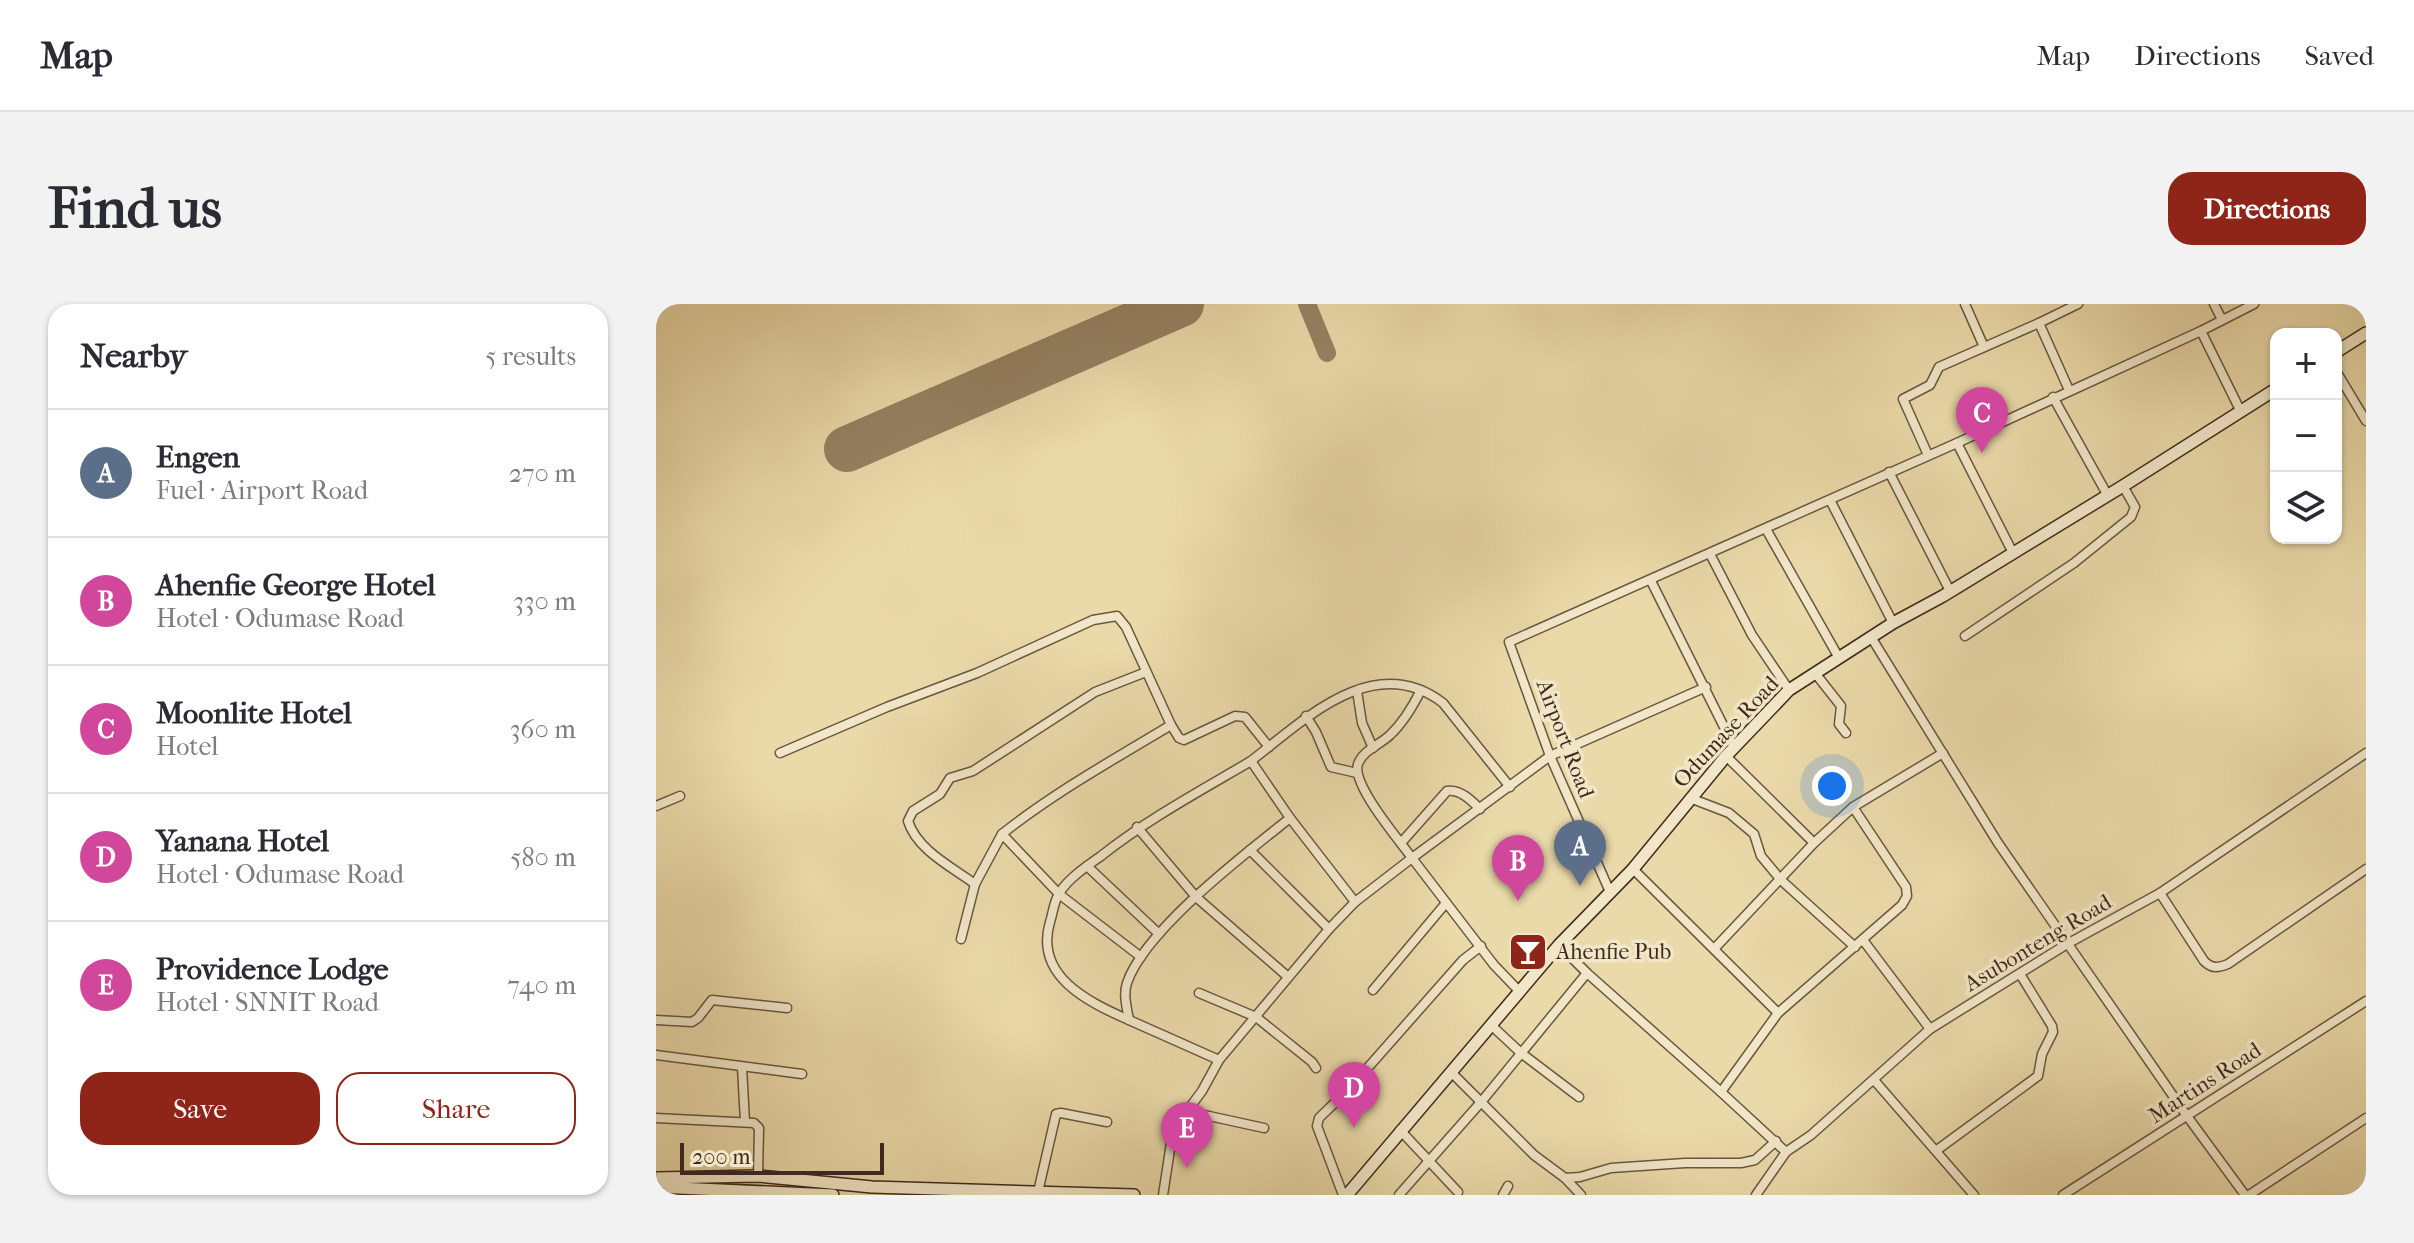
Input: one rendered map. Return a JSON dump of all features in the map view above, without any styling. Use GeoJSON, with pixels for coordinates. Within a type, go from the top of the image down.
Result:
{"type":"FeatureCollection","features":[{"type":"Feature","properties":{"kind":"main road"},"geometry":{"type":"LineString","coordinates":[[2342,348],[2366,333]]}},
{"type":"Feature","properties":{"kind":"main road","name":"Odumase Road"},"geometry":{"type":"LineString","coordinates":[[1345,1195],[1559,945],[1633,869],[1730,751],[1789,690],[1893,623],[2108,496],[2270,393]]}},
{"type":"Feature","properties":{"kind":"main road"},"geometry":{"type":"LineString","coordinates":[[683,1184],[758,1176],[872,1187],[985,1193],[1134,1195]]}},
{"type":"Feature","properties":{"kind":"main road"},"geometry":{"type":"LineString","coordinates":[[662,1183],[833,1195]]}},
{"type":"Feature","properties":{"kind":"street"},"geometry":{"type":"LineString","coordinates":[[1965,304],[1984,347]]}},
{"type":"Feature","properties":{"kind":"street"},"geometry":{"type":"LineString","coordinates":[[2048,304],[2053,315]]}},
{"type":"Feature","properties":{"kind":"street"},"geometry":{"type":"LineString","coordinates":[[1928,455],[1903,399],[1930,385],[1939,367],[2078,304]]}},
{"type":"Feature","properties":{"kind":"street"},"geometry":{"type":"LineString","coordinates":[[2214,304],[2222,320]]}},
{"type":"Feature","properties":{"kind":"street"},"geometry":{"type":"LineString","coordinates":[[1814,843],[1730,751],[1706,687],[1651,581],[2201,331],[2254,304]]}},
{"type":"Feature","properties":{"kind":"street"},"geometry":{"type":"LineString","coordinates":[[2039,323],[2069,390]]}},
{"type":"Feature","properties":{"kind":"street"},"geometry":{"type":"LineString","coordinates":[[2201,331],[2241,412]]}},
{"type":"Feature","properties":{"kind":"street"},"geometry":{"type":"LineString","coordinates":[[2342,381],[2366,420]]}},
{"type":"Feature","properties":{"kind":"street"},"geometry":{"type":"LineString","coordinates":[[2053,397],[2108,496]]}},
{"type":"Feature","properties":{"kind":"street"},"geometry":{"type":"LineString","coordinates":[[1957,443],[2013,553]]}},
{"type":"Feature","properties":{"kind":"street"},"geometry":{"type":"LineString","coordinates":[[1889,472],[1950,591]]}},
{"type":"Feature","properties":{"kind":"street"},"geometry":{"type":"LineString","coordinates":[[1965,636],[2074,563],[2131,517],[2135,507],[2123,486]]}},
{"type":"Feature","properties":{"kind":"street"},"geometry":{"type":"LineString","coordinates":[[1830,500],[1893,623]]}},
{"type":"Feature","properties":{"kind":"street"},"geometry":{"type":"LineString","coordinates":[[1766,529],[1839,658]]}},
{"type":"Feature","properties":{"kind":"street"},"geometry":{"type":"LineString","coordinates":[[1710,554],[1752,635],[1789,690]]}},
{"type":"Feature","properties":{"kind":"street","name":"Airport Road"},"geometry":{"type":"LineString","coordinates":[[1610,892],[1550,756],[1509,642],[1651,581]]}},
{"type":"Feature","properties":{"kind":"street"},"geometry":{"type":"LineString","coordinates":[[780,753],[1102,618],[1117,616],[1126,627],[1179,738],[1184,740],[1235,716],[1245,717],[1269,747]]}},
{"type":"Feature","properties":{"kind":"street"},"geometry":{"type":"LineString","coordinates":[[1871,637],[1998,843],[2187,1116],[2247,1195],[2366,1118]]}},
{"type":"Feature","properties":{"kind":"street"},"geometry":{"type":"LineString","coordinates":[[975,884],[931,853],[912,831],[908,821],[913,811],[940,794],[954,776],[973,771],[1095,692],[1146,672]]}},
{"type":"Feature","properties":{"kind":"street"},"geometry":{"type":"LineString","coordinates":[[1815,673],[1841,706],[1839,724],[1846,733]]}},
{"type":"Feature","properties":{"kind":"street"},"geometry":{"type":"LineString","coordinates":[[1219,1060],[1091,1004],[1058,975],[1052,965],[1048,930],[1059,894],[1087,866],[1137,827],[1251,761],[1306,716],[1357,691],[1392,684],[1421,690],[1443,703],[1510,787]]}},
{"type":"Feature","properties":{"kind":"street"},"geometry":{"type":"LineString","coordinates":[[1163,1195],[1173,1130],[1219,1060],[1287,976],[1355,902],[1550,756],[1706,687]]}},
{"type":"Feature","properties":{"kind":"street"},"geometry":{"type":"LineString","coordinates":[[1421,690],[1403,721],[1358,764],[1357,773],[1363,788],[1412,858],[1494,965],[1520,992]]}},
{"type":"Feature","properties":{"kind":"street"},"geometry":{"type":"LineString","coordinates":[[1357,691],[1362,723],[1373,748]]}},
{"type":"Feature","properties":{"kind":"street"},"geometry":{"type":"LineString","coordinates":[[1306,716],[1331,767],[1357,773]]}},
{"type":"Feature","properties":{"kind":"street"},"geometry":{"type":"LineString","coordinates":[[961,939],[975,884],[1002,834],[1085,776],[1171,725]]}},
{"type":"Feature","properties":{"kind":"street"},"geometry":{"type":"LineString","coordinates":[[1715,948],[1814,843],[1853,807],[1943,753]]}},
{"type":"Feature","properties":{"kind":"street","name":"Asubonteng Road"},"geometry":{"type":"LineString","coordinates":[[1756,1195],[1786,1152],[1811,1135],[1930,1029],[2067,944],[2160,893],[2366,753]]}},
{"type":"Feature","properties":{"kind":"street"},"geometry":{"type":"LineString","coordinates":[[1251,761],[1290,818],[1355,902]]}},
{"type":"Feature","properties":{"kind":"street"},"geometry":{"type":"LineString","coordinates":[[1401,843],[1447,791],[1467,797],[1480,809]]}},
{"type":"Feature","properties":{"kind":"street"},"geometry":{"type":"LineString","coordinates":[[656,806],[680,796]]}},
{"type":"Feature","properties":{"kind":"street"},"geometry":{"type":"LineString","coordinates":[[1690,798],[1729,813],[1754,834],[1761,856],[1781,880],[1855,947]]}},
{"type":"Feature","properties":{"kind":"street"},"geometry":{"type":"LineString","coordinates":[[1721,1092],[1778,1013],[1902,905],[1907,896],[1906,887],[1853,807]]}},
{"type":"Feature","properties":{"kind":"street"},"geometry":{"type":"LineString","coordinates":[[1129,1020],[1127,982],[1159,934],[1196,897],[1290,818]]}},
{"type":"Feature","properties":{"kind":"street"},"geometry":{"type":"LineString","coordinates":[[1137,827],[1196,897],[1287,976]]}},
{"type":"Feature","properties":{"kind":"street"},"geometry":{"type":"LineString","coordinates":[[1002,834],[1059,894],[1141,957]]}},
{"type":"Feature","properties":{"kind":"street"},"geometry":{"type":"LineString","coordinates":[[1250,850],[1329,929]]}},
{"type":"Feature","properties":{"kind":"street"},"geometry":{"type":"LineString","coordinates":[[1087,866],[1159,934]]}},
{"type":"Feature","properties":{"kind":"street"},"geometry":{"type":"LineString","coordinates":[[1633,869],[1778,1013]]}},
{"type":"Feature","properties":{"kind":"street"},"geometry":{"type":"LineString","coordinates":[[2160,893],[2204,961],[2209,966],[2219,968],[2366,869]]}},
{"type":"Feature","properties":{"kind":"street"},"geometry":{"type":"LineString","coordinates":[[1373,990],[1446,903]]}},
{"type":"Feature","properties":{"kind":"street"},"geometry":{"type":"LineString","coordinates":[[1863,940],[1930,1029]]}},
{"type":"Feature","properties":{"kind":"street"},"geometry":{"type":"LineString","coordinates":[[1559,945],[1786,1152]]}},
{"type":"Feature","properties":{"kind":"street"},"geometry":{"type":"LineString","coordinates":[[1345,1195],[1317,1121],[1463,960],[1481,946]]}},
{"type":"Feature","properties":{"kind":"street"},"geometry":{"type":"LineString","coordinates":[[1399,1195],[1482,1101],[1587,973]]}},
{"type":"Feature","properties":{"kind":"street"},"geometry":{"type":"LineString","coordinates":[[1937,1150],[2038,1076],[2042,1054],[2053,1032],[2020,974]]}},
{"type":"Feature","properties":{"kind":"street"},"geometry":{"type":"LineString","coordinates":[[1199,993],[1256,1017],[1316,1068]]}},
{"type":"Feature","properties":{"kind":"street"},"geometry":{"type":"LineString","coordinates":[[656,1020],[692,1022],[712,1000],[787,1008]]}},
{"type":"Feature","properties":{"kind":"street","name":"Martins Road"},"geometry":{"type":"LineString","coordinates":[[2063,1195],[2366,1001]]}},
{"type":"Feature","properties":{"kind":"street"},"geometry":{"type":"LineString","coordinates":[[1491,1025],[1521,1053],[1579,1097]]}},
{"type":"Feature","properties":{"kind":"street"},"geometry":{"type":"LineString","coordinates":[[656,1055],[802,1074]]}},
{"type":"Feature","properties":{"kind":"street"},"geometry":{"type":"LineString","coordinates":[[742,1067],[745,1122]]}},
{"type":"Feature","properties":{"kind":"street"},"geometry":{"type":"LineString","coordinates":[[1451,1072],[1534,1155],[1565,1178],[1581,1195]]}},
{"type":"Feature","properties":{"kind":"street"},"geometry":{"type":"LineString","coordinates":[[1874,1080],[1974,1195]]}},
{"type":"Feature","properties":{"kind":"street"},"geometry":{"type":"LineString","coordinates":[[1186,1111],[1264,1128]]}},
{"type":"Feature","properties":{"kind":"street"},"geometry":{"type":"LineString","coordinates":[[1038,1192],[1056,1114],[1107,1122]]}},
{"type":"Feature","properties":{"kind":"street"},"geometry":{"type":"LineString","coordinates":[[656,1118],[754,1123],[759,1128],[758,1176]]}},
{"type":"Feature","properties":{"kind":"street"},"geometry":{"type":"LineString","coordinates":[[1400,1130],[1458,1192]]}},
{"type":"Feature","properties":{"kind":"street"},"geometry":{"type":"LineString","coordinates":[[1565,1178],[1611,1168],[1741,1163],[1755,1160],[1776,1141]]}},
{"type":"Feature","properties":{"kind":"taxiway"},"geometry":{"type":"LineString","coordinates":[[1307,304],[1327,353]]}},
{"type":"Feature","properties":{"kind":"runway"},"geometry":{"type":"LineString","coordinates":[[847,449],[1181,304]]}},
{"type":"Feature","properties":{"kind":"place","name":"Moonlite Hotel"},"geometry":{"type":"Point","coordinates":[1982,453]}},
{"type":"Feature","properties":{"kind":"place","name":"Engen"},"geometry":{"type":"Point","coordinates":[1580,886]}},
{"type":"Feature","properties":{"kind":"place","name":"Ahenfie George Hotel"},"geometry":{"type":"Point","coordinates":[1518,901]}},
{"type":"Feature","properties":{"kind":"place","name":"Ahenfie Pub"},"geometry":{"type":"Point","coordinates":[1528,952]}},
{"type":"Feature","properties":{"kind":"place","name":"Yanana Hotel"},"geometry":{"type":"Point","coordinates":[1354,1128]}},
{"type":"Feature","properties":{"kind":"place","name":"Providence Lodge"},"geometry":{"type":"Point","coordinates":[1187,1168]}}]}
